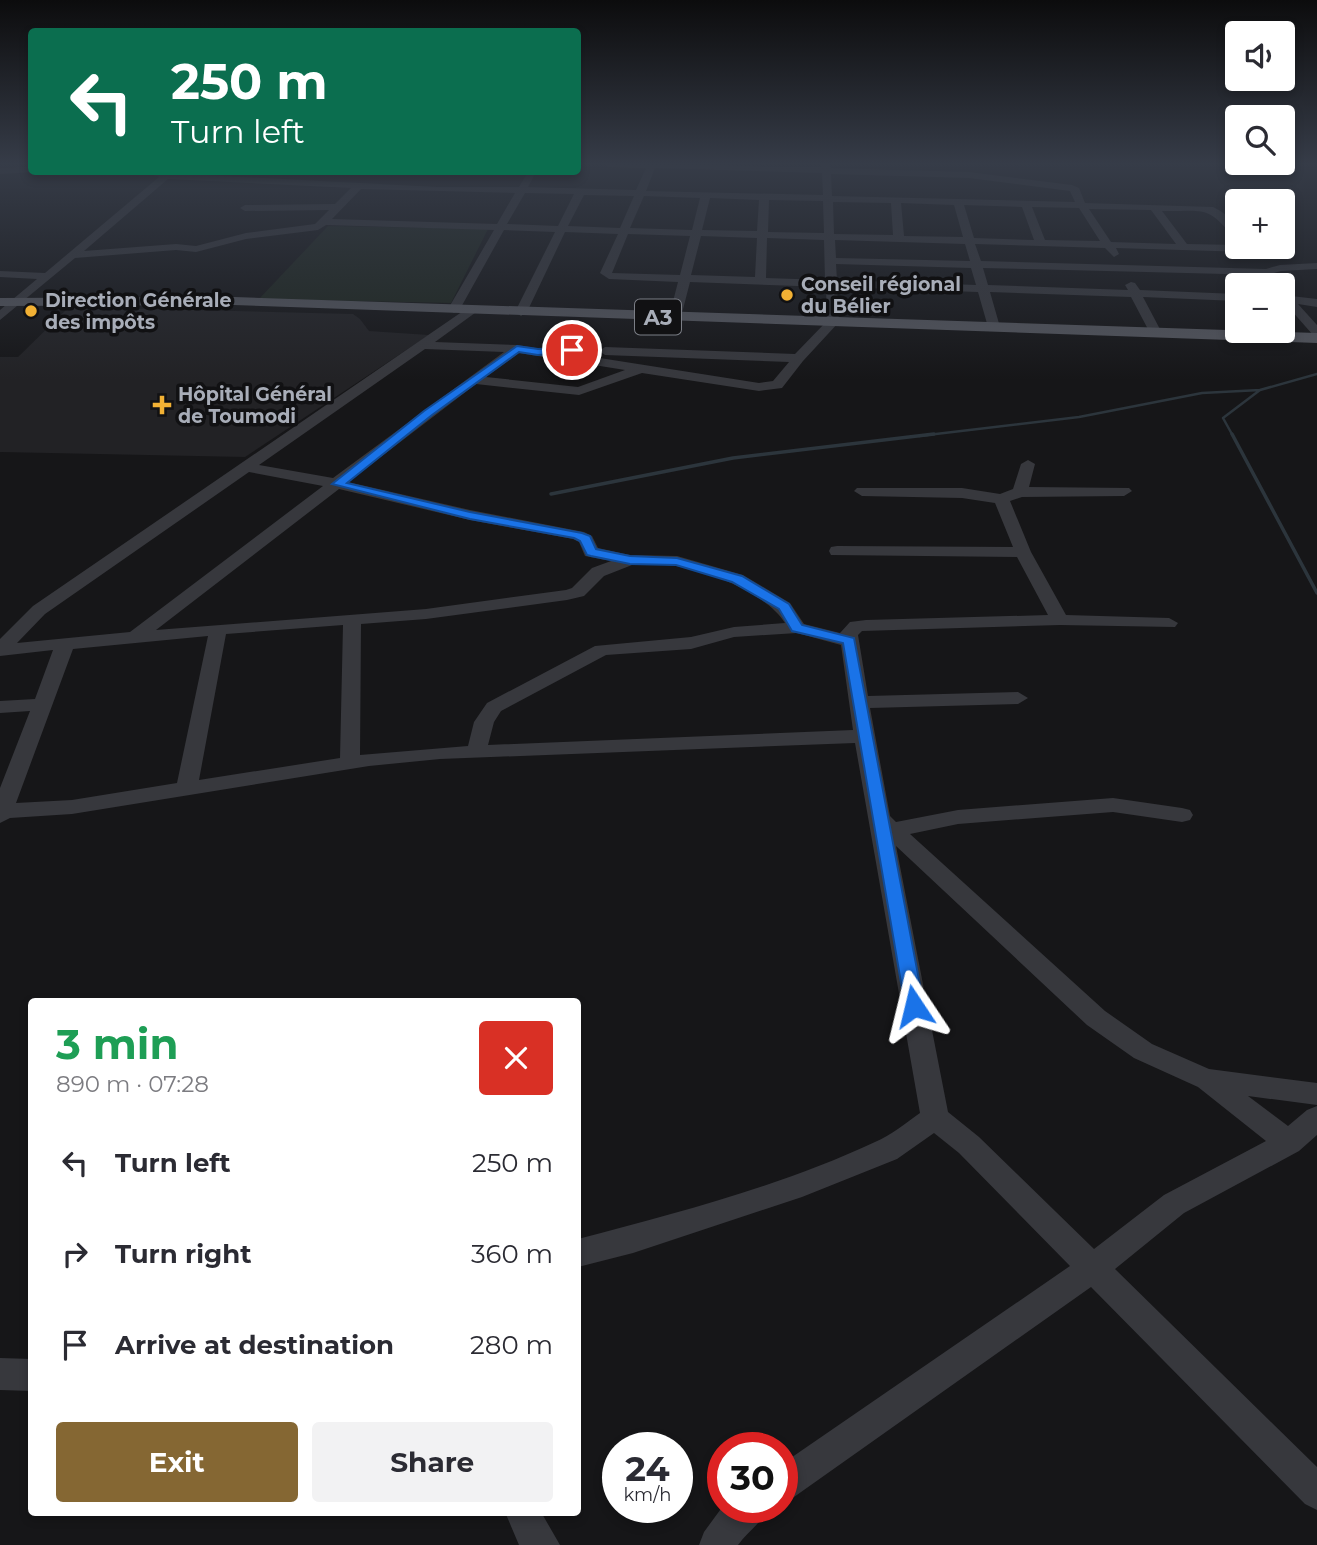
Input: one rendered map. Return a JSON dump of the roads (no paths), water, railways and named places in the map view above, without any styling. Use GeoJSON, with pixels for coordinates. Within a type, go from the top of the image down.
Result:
{"type":"FeatureCollection","features":[{"type":"Feature","properties":{"kind":"main road","name":"A3"},"geometry":{"type":"LineString","coordinates":[[0,302],[234,301],[1317,338]]}},
{"type":"Feature","properties":{"kind":"street"},"geometry":{"type":"LineString","coordinates":[[0,316],[95,236]]}},
{"type":"Feature","properties":{"kind":"street"},"geometry":{"type":"LineString","coordinates":[[73,255],[176,247],[196,249],[246,236]]}},
{"type":"Feature","properties":{"kind":"street"},"geometry":{"type":"LineString","coordinates":[[454,309],[497,236]]}},
{"type":"Feature","properties":{"kind":"street"},"geometry":{"type":"LineString","coordinates":[[521,312],[558,236]]}},
{"type":"Feature","properties":{"kind":"street"},"geometry":{"type":"LineString","coordinates":[[624,236],[606,274],[609,276],[1225,297]]}},
{"type":"Feature","properties":{"kind":"street"},"geometry":{"type":"LineString","coordinates":[[675,317],[693,236]]}},
{"type":"Feature","properties":{"kind":"street"},"geometry":{"type":"LineString","coordinates":[[760,282],[762,236]]}},
{"type":"Feature","properties":{"kind":"street"},"geometry":{"type":"LineString","coordinates":[[765,236],[1225,248]]}},
{"type":"Feature","properties":{"kind":"street"},"geometry":{"type":"LineString","coordinates":[[968,236],[994,327]]}},
{"type":"Feature","properties":{"kind":"street"},"geometry":{"type":"LineString","coordinates":[[1038,236],[1041,244]]}},
{"type":"Feature","properties":{"kind":"street"},"geometry":{"type":"LineString","coordinates":[[1104,236],[1156,333]]}},
{"type":"Feature","properties":{"kind":"street"},"geometry":{"type":"LineString","coordinates":[[1176,236],[1185,248]]}},
{"type":"Feature","properties":{"kind":"street"},"geometry":{"type":"LineString","coordinates":[[424,345],[517,349],[767,388],[777,385],[798,358],[834,322],[829,238]]}},
{"type":"Feature","properties":{"kind":"street"},"geometry":{"type":"LineString","coordinates":[[1256,259],[1266,272]]}},
{"type":"Feature","properties":{"kind":"street"},"geometry":{"type":"LineString","coordinates":[[831,261],[1266,272],[1280,268],[1317,266]]}},
{"type":"Feature","properties":{"kind":"street"},"geometry":{"type":"LineString","coordinates":[[0,274],[47,276]]}},
{"type":"Feature","properties":{"kind":"street"},"geometry":{"type":"LineString","coordinates":[[1295,299],[1317,303]]}},
{"type":"Feature","properties":{"kind":"street"},"geometry":{"type":"LineString","coordinates":[[1295,309],[1317,332]]}},
{"type":"Feature","properties":{"kind":"street"},"geometry":{"type":"LineString","coordinates":[[0,649],[40,610],[473,310]]}},
{"type":"Feature","properties":{"kind":"street"},"geometry":{"type":"LineString","coordinates":[[135,636],[517,349]]}},
{"type":"Feature","properties":{"kind":"street"},"geometry":{"type":"LineString","coordinates":[[538,352],[549,349],[798,358]]}},
{"type":"Feature","properties":{"kind":"street"},"geometry":{"type":"LineString","coordinates":[[473,380],[579,391],[642,368]]}},
{"type":"Feature","properties":{"kind":"street"},"geometry":{"type":"LineString","coordinates":[[1020,492],[1028,464]]}},
{"type":"Feature","properties":{"kind":"street"},"geometry":{"type":"LineString","coordinates":[[247,467],[338,484],[470,515],[578,535],[586,539],[591,552],[630,560],[677,561],[737,579],[784,607],[797,628]]}},
{"type":"Feature","properties":{"kind":"street"},"geometry":{"type":"LineString","coordinates":[[862,491],[962,493],[1001,499],[1020,492],[1124,491]]}},
{"type":"Feature","properties":{"kind":"street"},"geometry":{"type":"LineString","coordinates":[[1001,499],[1023,552],[1060,620]]}},
{"type":"Feature","properties":{"kind":"street"},"geometry":{"type":"LineString","coordinates":[[837,551],[1023,552]]}},
{"type":"Feature","properties":{"kind":"street"},"geometry":{"type":"LineString","coordinates":[[0,649],[426,614],[567,595],[578,592],[598,572],[630,560]]}},
{"type":"Feature","properties":{"kind":"street"},"geometry":{"type":"LineString","coordinates":[[350,764],[352,619]]}},
{"type":"Feature","properties":{"kind":"street"},"geometry":{"type":"LineString","coordinates":[[1170,623],[1060,620],[866,625],[851,630],[849,641],[864,736],[886,825],[936,1118],[969,1145],[1317,1492]]}},
{"type":"Feature","properties":{"kind":"street"},"geometry":{"type":"LineString","coordinates":[[477,751],[482,722],[494,707],[602,650],[691,643],[734,632],[797,628],[849,641]]}},
{"type":"Feature","properties":{"kind":"street"},"geometry":{"type":"LineString","coordinates":[[187,789],[218,629]]}},
{"type":"Feature","properties":{"kind":"street"},"geometry":{"type":"LineString","coordinates":[[65,644],[1,812],[72,807],[350,764],[477,751],[864,736]]}},
{"type":"Feature","properties":{"kind":"street"},"geometry":{"type":"LineString","coordinates":[[858,702],[1018,698]]}},
{"type":"Feature","properties":{"kind":"street"},"geometry":{"type":"LineString","coordinates":[[0,707],[43,704]]}},
{"type":"Feature","properties":{"kind":"street"},"geometry":{"type":"LineString","coordinates":[[886,825],[1113,805],[1182,815]]}},
{"type":"Feature","properties":{"kind":"street"},"geometry":{"type":"LineString","coordinates":[[886,825],[1096,1018],[1143,1051],[1206,1079],[1289,1143]]}},
{"type":"Feature","properties":{"kind":"street"},"geometry":{"type":"LineString","coordinates":[[1206,1079],[1317,1094]]}},
{"type":"Feature","properties":{"kind":"street"},"geometry":{"type":"LineString","coordinates":[[581,1252],[633,1239],[792,1188],[887,1150],[936,1118]]}},
{"type":"Feature","properties":{"kind":"street"},"geometry":{"type":"LineString","coordinates":[[798,1474],[1092,1269],[1174,1204],[1289,1143],[1317,1118]]}},
{"type":"Feature","properties":{"kind":"street"},"geometry":{"type":"LineString","coordinates":[[0,1374],[28,1375]]}},
{"type":"Feature","properties":{"kind":"street"},"geometry":{"type":"LineString","coordinates":[[524,1516],[528,1527],[542,1545]]}},
{"type":"Feature","properties":{"kind":"street"},"geometry":{"type":"LineString","coordinates":[[717,1545],[732,1523]]}},
{"type":"Feature","properties":{"kind":"waterway"},"geometry":{"type":"LineString","coordinates":[[1260,390],[1317,374]]}},
{"type":"Feature","properties":{"kind":"waterway"},"geometry":{"type":"LineString","coordinates":[[919,436],[1079,417],[1202,393],[1260,390]]}},
{"type":"Feature","properties":{"kind":"waterway"},"geometry":{"type":"LineString","coordinates":[[1233,436],[1223,418],[1260,390]]}},
{"type":"Feature","properties":{"kind":"waterway"},"geometry":{"type":"LineString","coordinates":[[551,494],[733,458],[934,434]]}},
{"type":"Feature","properties":{"kind":"waterway"},"geometry":{"type":"LineString","coordinates":[[1232,434],[1317,593]]}},
{"type":"Feature","properties":{"kind":"place","name":"Conseil régional du Bélier"},"geometry":{"type":"Point","coordinates":[787,295]}},
{"type":"Feature","properties":{"kind":"place","name":"Direction Générale des impôts"},"geometry":{"type":"Point","coordinates":[31,311]}},
{"type":"Feature","properties":{"kind":"place","name":"Hôpital Général de Toumodi"},"geometry":{"type":"Point","coordinates":[162,405]}}]}
